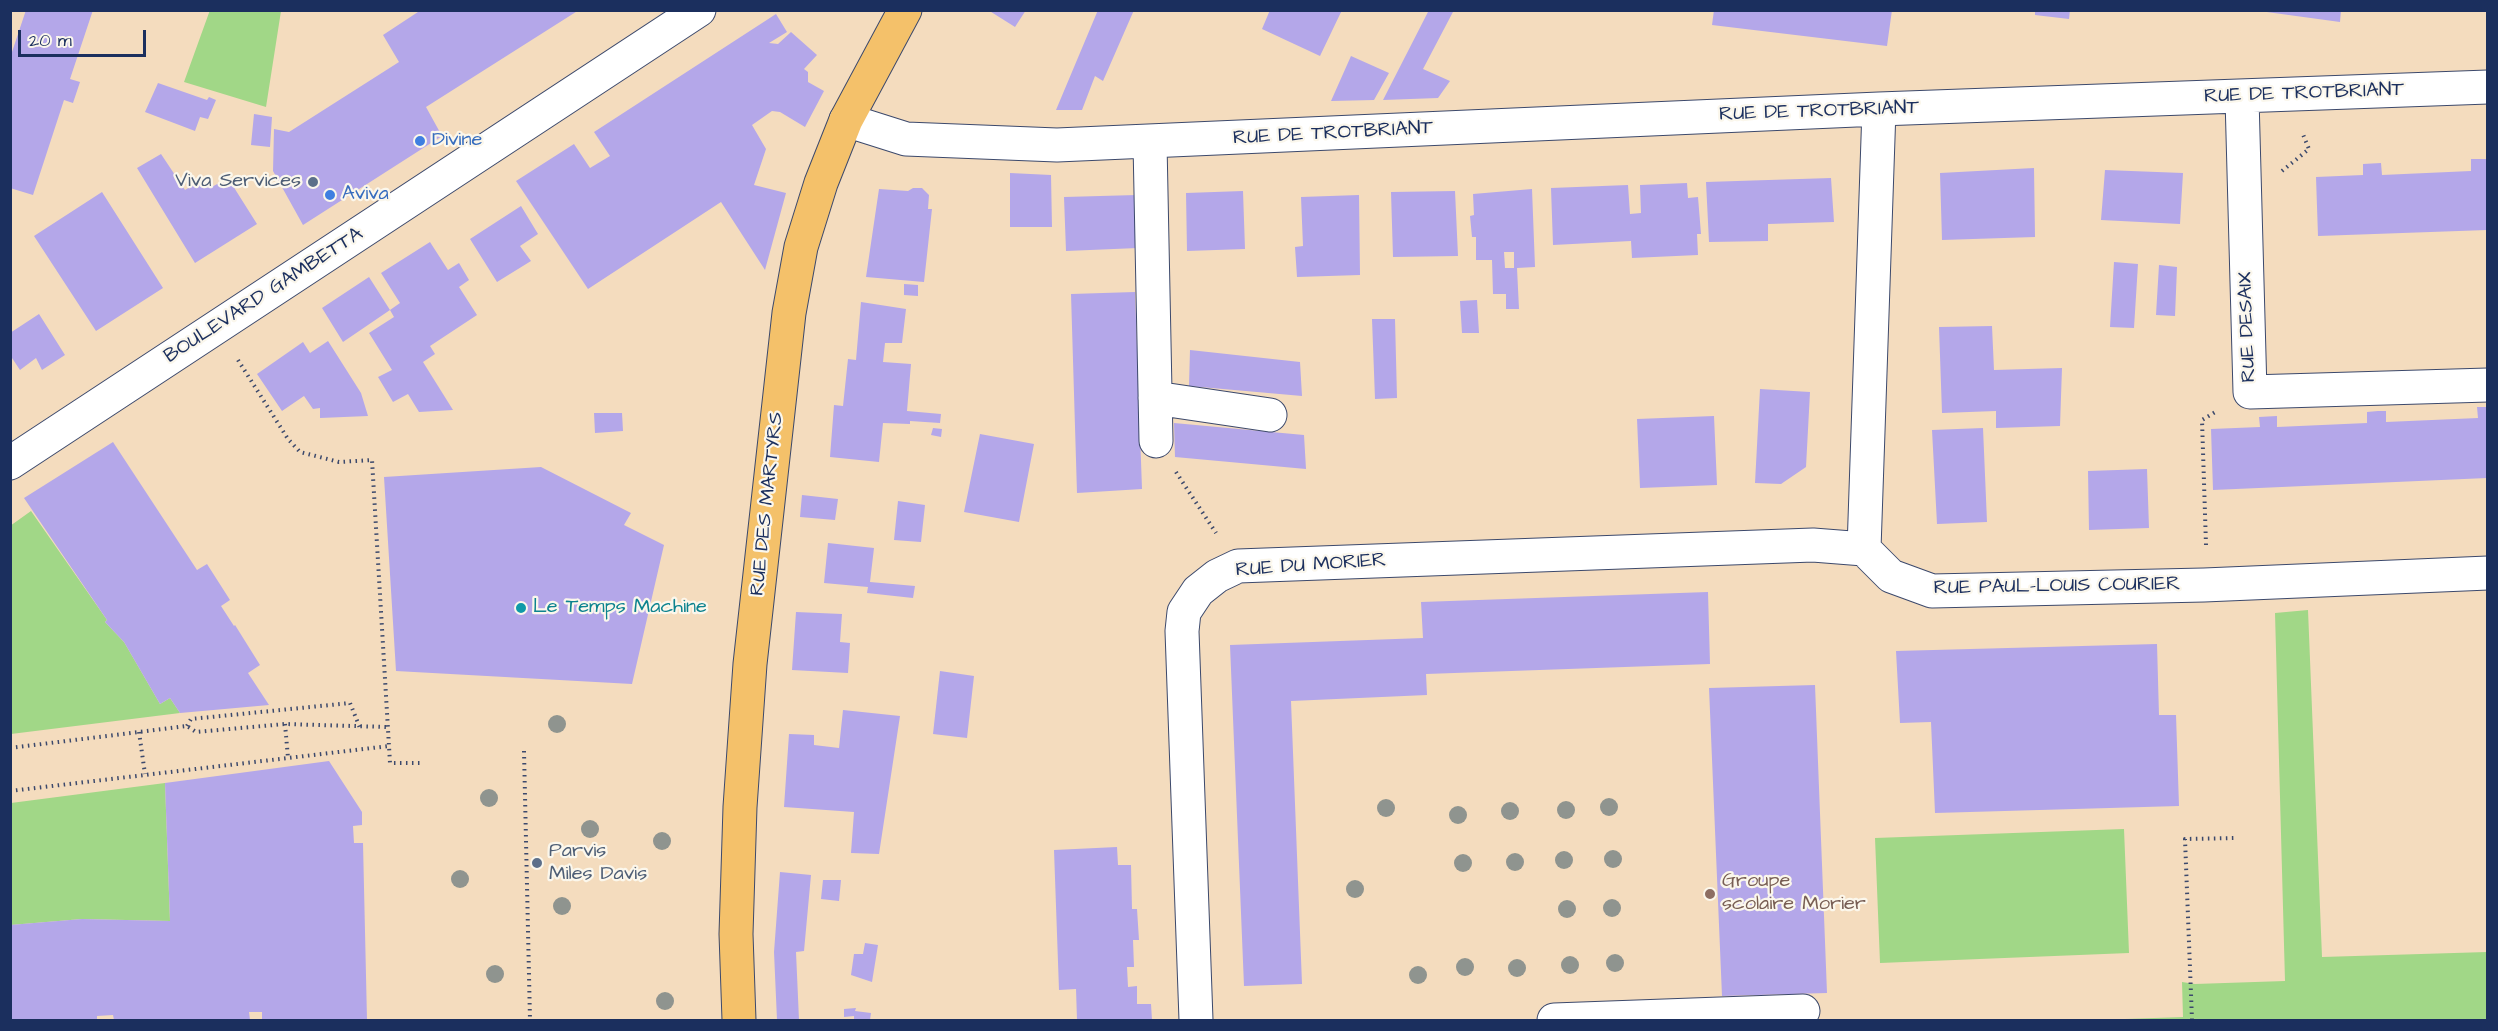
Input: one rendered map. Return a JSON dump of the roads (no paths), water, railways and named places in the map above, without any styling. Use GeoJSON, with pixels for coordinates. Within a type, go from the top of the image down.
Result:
{"type":"FeatureCollection","features":[{"type":"Feature","properties":{"kind":"main road","name":"RUE DES MARTYRS"},"geometry":{"type":"LineString","coordinates":[[739,1020],[737,911],[740,807],[749,675],[789,313],[801,247],[821,183],[846,120],[905,10]]}},
{"type":"Feature","properties":{"kind":"street","name":"BOULEVARD GAMBETTA"},"geometry":{"type":"LineString","coordinates":[[10,463],[699,10]]}},
{"type":"Feature","properties":{"kind":"street","name":"RUE DE TROTBRIANT"},"geometry":{"type":"LineString","coordinates":[[846,120],[906,139],[1057,145],[1150,143],[1879,109],[2242,98],[2487,87]]}},
{"type":"Feature","properties":{"kind":"street","name":"RUE DESAIX"},"geometry":{"type":"LineString","coordinates":[[2242,98],[2250,392],[2487,385]]}},
{"type":"Feature","properties":{"kind":"street"},"geometry":{"type":"LineString","coordinates":[[1864,549],[1879,109]]}},
{"type":"Feature","properties":{"kind":"street"},"geometry":{"type":"LineString","coordinates":[[1150,143],[1156,441]]}},
{"type":"Feature","properties":{"kind":"street"},"geometry":{"type":"LineString","coordinates":[[1155,398],[1269,415]]}},
{"type":"Feature","properties":{"kind":"street","name":"RUE DU MORIER"},"geometry":{"type":"LineString","coordinates":[[1196,1020],[1182,631],[1184,612],[1198,591],[1216,576],[1238,567],[1814,544],[1864,549]]}},
{"type":"Feature","properties":{"kind":"street","name":"RUE PAUL-LOUIS COURIER"},"geometry":{"type":"LineString","coordinates":[[1864,549],[1892,576],[1932,591],[2204,585],[2487,573]]}},
{"type":"Feature","properties":{"kind":"street"},"geometry":{"type":"LineString","coordinates":[[1554,1020],[1803,1011]]}},
{"type":"Feature","properties":{"kind":"place","name":"Divine"},"geometry":{"type":"Point","coordinates":[420,141]}},
{"type":"Feature","properties":{"kind":"place","name":"Viva Services"},"geometry":{"type":"Point","coordinates":[313,182]}},
{"type":"Feature","properties":{"kind":"place","name":"Aviva"},"geometry":{"type":"Point","coordinates":[330,195]}},
{"type":"Feature","properties":{"kind":"place","name":"Le Temps Machine"},"geometry":{"type":"Point","coordinates":[521,608]}},
{"type":"Feature","properties":{"kind":"place","name":"Parvis Miles Davis"},"geometry":{"type":"Point","coordinates":[537,863]}},
{"type":"Feature","properties":{"kind":"place","name":"Groupe scolaire Morier"},"geometry":{"type":"Point","coordinates":[1710,894]}}]}
